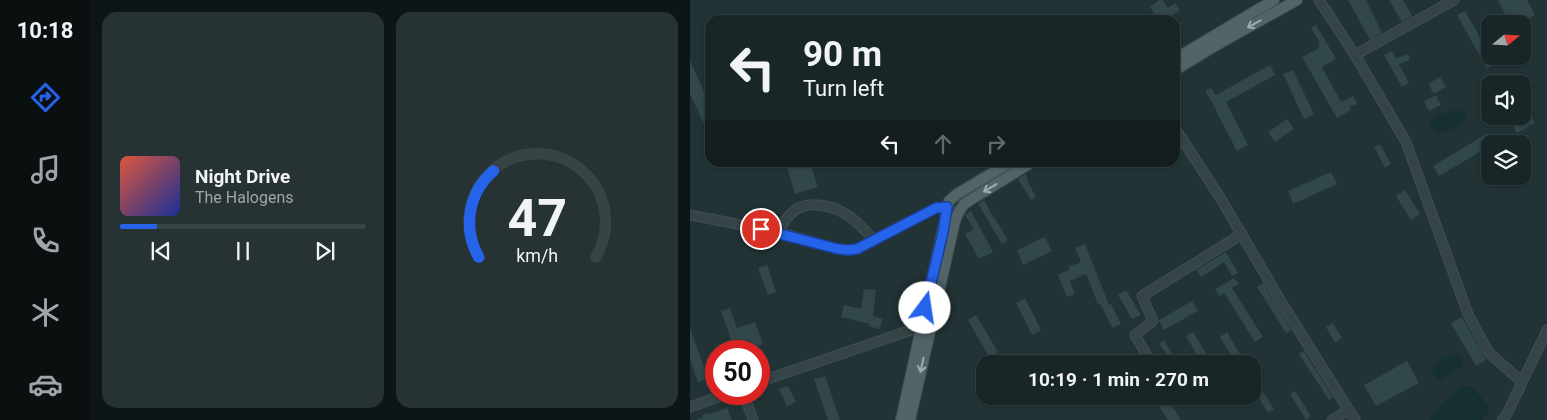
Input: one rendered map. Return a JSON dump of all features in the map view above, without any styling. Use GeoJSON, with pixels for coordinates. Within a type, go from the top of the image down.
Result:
{"type":"FeatureCollection","features":[{"type":"Feature","properties":{"kind":"main road"},"geometry":{"type":"LineString","coordinates":[[1180,56],[1274,0]]}},
{"type":"Feature","properties":{"kind":"main road"},"geometry":{"type":"LineString","coordinates":[[1180,67],[1292,1]]}},
{"type":"Feature","properties":{"kind":"main road"},"geometry":{"type":"LineString","coordinates":[[910,420],[947,207],[957,194],[1002,167]]}},
{"type":"Feature","properties":{"kind":"main road"},"geometry":{"type":"LineString","coordinates":[[901,420],[957,215],[964,204],[1024,167]]}},
{"type":"Feature","properties":{"kind":"street"},"geometry":{"type":"LineString","coordinates":[[1319,0],[1355,55],[1406,142],[1468,314],[1489,353],[1522,382]]}},
{"type":"Feature","properties":{"kind":"street"},"geometry":{"type":"LineString","coordinates":[[1355,55],[1454,0]]}},
{"type":"Feature","properties":{"kind":"street"},"geometry":{"type":"LineString","coordinates":[[1180,136],[1221,199],[1283,305],[1355,420]]}},
{"type":"Feature","properties":{"kind":"street"},"geometry":{"type":"LineString","coordinates":[[778,232],[794,210],[813,205],[825,206],[850,216],[874,240]]}},
{"type":"Feature","properties":{"kind":"street"},"geometry":{"type":"LineString","coordinates":[[690,215],[778,232],[838,249],[848,250],[857,249],[936,208],[947,207],[957,215]]}},
{"type":"Feature","properties":{"kind":"street"},"geometry":{"type":"LineString","coordinates":[[1147,355],[1135,335],[1153,321],[1142,296],[1242,234]]}},
{"type":"Feature","properties":{"kind":"street"},"geometry":{"type":"LineString","coordinates":[[770,378],[925,329]]}},
{"type":"Feature","properties":{"kind":"street"},"geometry":{"type":"LineString","coordinates":[[1502,420],[1547,330]]}},
{"type":"Feature","properties":{"kind":"street"},"geometry":{"type":"LineString","coordinates":[[690,407],[705,402]]}},
{"type":"Feature","properties":{"kind":"street"},"geometry":{"type":"LineString","coordinates":[[748,405],[753,420]]}},
{"type":"Feature","properties":{"kind":"street"},"geometry":{"type":"LineString","coordinates":[[1332,420],[1349,410]]}},
{"type":"Feature","properties":{"kind":"water"},"geometry":{"type":"Polygon","coordinates":[[[1460,108],[1467,116],[1461,125],[1437,135],[1428,124],[1434,117],[1460,108]]]}},
{"type":"Feature","properties":{"kind":"water"},"geometry":{"type":"Polygon","coordinates":[[[1458,353],[1461,356],[1463,366],[1440,381],[1434,375],[1431,368],[1443,357],[1458,353]]]}},
{"type":"Feature","properties":{"kind":"water"},"geometry":{"type":"Polygon","coordinates":[[[1465,386],[1471,386],[1488,405],[1488,412],[1482,420],[1430,420],[1446,401],[1465,386]]]}},
{"type":"Feature","properties":{"kind":"building"},"geometry":{"type":"Polygon","coordinates":[[[1159,0],[1163,0],[1168,8],[1175,3],[1180,10],[1173,15],[1155,15],[1150,7],[1159,0]]]}},
{"type":"Feature","properties":{"kind":"building"},"geometry":{"type":"Polygon","coordinates":[[[1348,0],[1366,0],[1382,33],[1370,40],[1348,0]]]}},
{"type":"Feature","properties":{"kind":"building"},"geometry":{"type":"Polygon","coordinates":[[[1389,0],[1403,0],[1412,16],[1402,22],[1389,0]]]}},
{"type":"Feature","properties":{"kind":"building"},"geometry":{"type":"Polygon","coordinates":[[[1498,0],[1527,0],[1535,15],[1531,17],[1531,15],[1506,15],[1498,0]]]}},
{"type":"Feature","properties":{"kind":"building"},"geometry":{"type":"Polygon","coordinates":[[[1465,11],[1481,39],[1481,58],[1457,15],[1465,11]]]}},
{"type":"Feature","properties":{"kind":"building"},"geometry":{"type":"Polygon","coordinates":[[[1316,25],[1336,59],[1322,67],[1341,102],[1353,96],[1357,104],[1350,107],[1351,110],[1337,118],[1302,57],[1319,48],[1318,44],[1320,43],[1311,28],[1316,25]]]}},
{"type":"Feature","properties":{"kind":"building"},"geometry":{"type":"Polygon","coordinates":[[[1392,51],[1396,58],[1408,54],[1410,60],[1399,64],[1409,83],[1402,87],[1384,55],[1392,51]]]}},
{"type":"Feature","properties":{"kind":"building"},"geometry":{"type":"Polygon","coordinates":[[[690,60],[705,94],[705,126],[690,94],[690,60]]]}},
{"type":"Feature","properties":{"kind":"building"},"geometry":{"type":"Polygon","coordinates":[[[1270,65],[1275,75],[1226,102],[1248,145],[1237,151],[1205,91],[1211,88],[1216,95],[1270,65]]]}},
{"type":"Feature","properties":{"kind":"building"},"geometry":{"type":"Polygon","coordinates":[[[1485,65],[1493,65],[1487,69],[1485,65]]]}},
{"type":"Feature","properties":{"kind":"building"},"geometry":{"type":"Polygon","coordinates":[[[1293,70],[1314,114],[1304,119],[1283,74],[1293,70]]]}},
{"type":"Feature","properties":{"kind":"building"},"geometry":{"type":"Polygon","coordinates":[[[1440,77],[1446,87],[1434,94],[1428,84],[1440,77]]]}},
{"type":"Feature","properties":{"kind":"building"},"geometry":{"type":"Polygon","coordinates":[[[1436,95],[1441,105],[1429,111],[1424,101],[1436,95]]]}},
{"type":"Feature","properties":{"kind":"building"},"geometry":{"type":"Polygon","coordinates":[[[1531,116],[1535,123],[1517,133],[1512,125],[1531,125],[1531,116]]]}},
{"type":"Feature","properties":{"kind":"building"},"geometry":{"type":"Polygon","coordinates":[[[1287,119],[1294,129],[1275,142],[1268,132],[1287,119]]]}},
{"type":"Feature","properties":{"kind":"building"},"geometry":{"type":"Polygon","coordinates":[[[1481,137],[1481,151],[1439,176],[1433,166],[1481,137]]]}},
{"type":"Feature","properties":{"kind":"building"},"geometry":{"type":"Polygon","coordinates":[[[1380,144],[1391,164],[1385,168],[1374,147],[1380,144]]]}},
{"type":"Feature","properties":{"kind":"building"},"geometry":{"type":"Polygon","coordinates":[[[787,167],[812,167],[818,187],[795,194],[787,167]]]}},
{"type":"Feature","properties":{"kind":"building"},"geometry":{"type":"Polygon","coordinates":[[[1331,172],[1337,184],[1293,204],[1288,191],[1331,172]]]}},
{"type":"Feature","properties":{"kind":"building"},"geometry":{"type":"Polygon","coordinates":[[[1026,174],[1036,197],[1031,200],[1018,179],[1026,174]]]}},
{"type":"Feature","properties":{"kind":"building"},"geometry":{"type":"Polygon","coordinates":[[[1405,190],[1420,214],[1411,220],[1396,196],[1405,190]]]}},
{"type":"Feature","properties":{"kind":"building"},"geometry":{"type":"Polygon","coordinates":[[[984,200],[1008,240],[1002,244],[978,204],[984,200]]]}},
{"type":"Feature","properties":{"kind":"building"},"geometry":{"type":"Polygon","coordinates":[[[971,211],[993,252],[979,259],[965,234],[974,229],[965,215],[971,211]]]}},
{"type":"Feature","properties":{"kind":"building"},"geometry":{"type":"Polygon","coordinates":[[[1045,237],[1052,251],[1023,265],[1017,250],[1045,237]]]}},
{"type":"Feature","properties":{"kind":"building"},"geometry":{"type":"Polygon","coordinates":[[[1085,244],[1109,305],[1111,304],[1121,324],[1112,328],[1100,303],[1098,304],[1086,274],[1070,281],[1075,294],[1067,297],[1058,275],[1069,270],[1068,267],[1081,262],[1075,248],[1085,244]]]}},
{"type":"Feature","properties":{"kind":"building"},"geometry":{"type":"Polygon","coordinates":[[[1226,252],[1238,273],[1232,276],[1224,262],[1201,277],[1196,270],[1226,252]]]}},
{"type":"Feature","properties":{"kind":"building"},"geometry":{"type":"Polygon","coordinates":[[[767,265],[776,292],[768,295],[758,268],[767,265]]]}},
{"type":"Feature","properties":{"kind":"building"},"geometry":{"type":"Polygon","coordinates":[[[1234,278],[1239,284],[1232,288],[1263,337],[1255,342],[1224,293],[1220,296],[1215,289],[1234,278]]]}},
{"type":"Feature","properties":{"kind":"building"},"geometry":{"type":"Polygon","coordinates":[[[1263,283],[1291,330],[1286,333],[1257,287],[1263,283]]]}},
{"type":"Feature","properties":{"kind":"building"},"geometry":{"type":"Polygon","coordinates":[[[864,289],[876,290],[873,316],[883,319],[879,329],[869,326],[870,324],[841,317],[844,305],[861,309],[864,289]]]}},
{"type":"Feature","properties":{"kind":"building"},"geometry":{"type":"Polygon","coordinates":[[[1126,290],[1141,315],[1132,319],[1118,295],[1126,290]]]}},
{"type":"Feature","properties":{"kind":"building"},"geometry":{"type":"Polygon","coordinates":[[[1025,298],[1041,330],[1032,335],[1016,303],[1025,298]]]}},
{"type":"Feature","properties":{"kind":"building"},"geometry":{"type":"Polygon","coordinates":[[[1192,301],[1198,311],[1164,330],[1159,320],[1192,301]]]}},
{"type":"Feature","properties":{"kind":"building"},"geometry":{"type":"Polygon","coordinates":[[[730,308],[737,328],[755,322],[762,340],[731,340],[721,311],[730,308]]]}},
{"type":"Feature","properties":{"kind":"building"},"geometry":{"type":"Polygon","coordinates":[[[976,315],[998,352],[988,355],[968,320],[976,315]]]}},
{"type":"Feature","properties":{"kind":"building"},"geometry":{"type":"Polygon","coordinates":[[[1462,317],[1486,360],[1476,366],[1451,323],[1462,317]]]}},
{"type":"Feature","properties":{"kind":"building"},"geometry":{"type":"Polygon","coordinates":[[[1333,323],[1342,338],[1335,343],[1326,327],[1333,323]]]}},
{"type":"Feature","properties":{"kind":"building"},"geometry":{"type":"Polygon","coordinates":[[[690,328],[705,370],[705,379],[698,382],[690,360],[690,328]]]}},
{"type":"Feature","properties":{"kind":"building"},"geometry":{"type":"Polygon","coordinates":[[[1193,332],[1207,355],[1197,355],[1186,336],[1193,332]]]}},
{"type":"Feature","properties":{"kind":"building"},"geometry":{"type":"Polygon","coordinates":[[[1227,332],[1240,355],[1231,355],[1220,337],[1227,332]]]}},
{"type":"Feature","properties":{"kind":"building"},"geometry":{"type":"Polygon","coordinates":[[[1164,340],[1173,355],[1167,355],[1159,344],[1164,340]]]}},
{"type":"Feature","properties":{"kind":"building"},"geometry":{"type":"Polygon","coordinates":[[[1304,351],[1333,397],[1329,400],[1299,354],[1304,351]]]}},
{"type":"Feature","properties":{"kind":"building"},"geometry":{"type":"Polygon","coordinates":[[[1407,361],[1419,383],[1376,406],[1364,385],[1407,361]]]}},
{"type":"Feature","properties":{"kind":"building"},"geometry":{"type":"Polygon","coordinates":[[[825,376],[840,420],[828,420],[814,379],[825,376]]]}},
{"type":"Feature","properties":{"kind":"building"},"geometry":{"type":"Polygon","coordinates":[[[788,386],[796,402],[787,406],[779,389],[788,386]]]}},
{"type":"Feature","properties":{"kind":"building"},"geometry":{"type":"Polygon","coordinates":[[[1261,389],[1274,409],[1268,413],[1261,402],[1261,389]]]}},
{"type":"Feature","properties":{"kind":"building"},"geometry":{"type":"Polygon","coordinates":[[[1295,391],[1311,416],[1306,420],[1290,394],[1295,391]]]}},
{"type":"Feature","properties":{"kind":"building"},"geometry":{"type":"Polygon","coordinates":[[[1158,405],[1172,405],[1181,420],[1168,420],[1158,405]]]}},
{"type":"Feature","properties":{"kind":"building"},"geometry":{"type":"Polygon","coordinates":[[[727,408],[732,420],[696,420],[703,417],[702,415],[727,408]]]}},
{"type":"Feature","properties":{"kind":"route"},"geometry":{"type":"LineString","coordinates":[[761,229],[838,249],[857,249],[936,208],[947,207],[925,308]]}}]}
